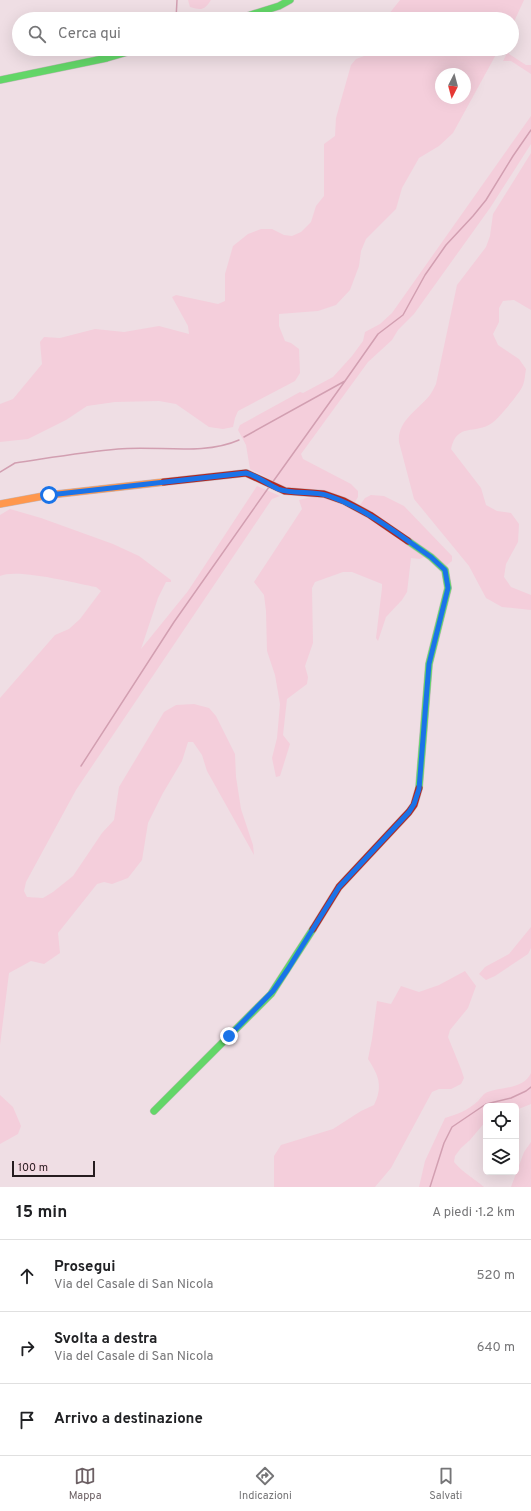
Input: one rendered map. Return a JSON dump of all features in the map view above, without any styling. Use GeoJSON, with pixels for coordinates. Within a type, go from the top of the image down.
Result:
{"type":"FeatureCollection","features":[{"type":"Feature","properties":{"kind":"street"},"geometry":{"type":"LineString","coordinates":[[260,12],[279,6],[290,0]]}},
{"type":"Feature","properties":{"kind":"street"},"geometry":{"type":"LineString","coordinates":[[0,80],[114,56]]}},
{"type":"Feature","properties":{"kind":"street"},"geometry":{"type":"LineString","coordinates":[[0,503],[49,495],[246,473],[254,475],[278,488],[290,492],[328,495],[357,508],[431,557],[440,564],[447,574],[447,595],[429,664],[419,789],[414,804],[409,812],[339,887],[271,994],[154,1111]]}},
{"type":"Feature","properties":{"kind":"shaded area"},"geometry":{"type":"Polygon","coordinates":[[[188,0],[211,0],[204,8],[200,9],[190,7],[188,0]]]}},
{"type":"Feature","properties":{"kind":"shaded area"},"geometry":{"type":"Polygon","coordinates":[[[400,0],[524,0],[518,12],[391,12],[400,0]]]}},
{"type":"Feature","properties":{"kind":"shaded area"},"geometry":{"type":"Polygon","coordinates":[[[364,56],[495,56],[471,100],[471,68],[435,68],[435,104],[469,104],[453,133],[439,146],[419,158],[402,188],[396,209],[366,239],[361,251],[359,266],[350,290],[336,305],[318,311],[279,314],[279,326],[285,341],[291,343],[299,349],[300,373],[295,381],[238,411],[233,427],[223,429],[209,427],[176,404],[159,401],[115,402],[87,406],[66,420],[28,439],[0,442],[0,404],[13,399],[42,364],[40,342],[44,337],[60,338],[95,329],[124,332],[159,326],[189,334],[188,326],[172,297],[176,295],[218,304],[225,301],[225,274],[233,246],[248,234],[261,229],[272,229],[284,235],[292,236],[301,232],[311,222],[316,206],[324,196],[324,144],[335,136],[336,118],[351,65],[356,59],[364,56]]]}},
{"type":"Feature","properties":{"kind":"shaded area"},"geometry":{"type":"Polygon","coordinates":[[[506,56],[512,56],[526,65],[531,65],[531,74],[511,61],[503,61],[506,56]]]}},
{"type":"Feature","properties":{"kind":"shaded area"},"geometry":{"type":"Polygon","coordinates":[[[531,116],[531,144],[490,208],[414,314],[398,330],[392,340],[368,362],[301,454],[303,459],[351,484],[358,491],[358,497],[355,502],[331,493],[293,489],[283,486],[250,469],[246,445],[238,430],[240,425],[300,392],[303,393],[333,377],[363,341],[365,332],[380,324],[392,313],[531,116]]]}},
{"type":"Feature","properties":{"kind":"shaded area"},"geometry":{"type":"Polygon","coordinates":[[[531,153],[531,310],[514,300],[503,301],[499,308],[499,322],[493,334],[498,345],[519,359],[526,369],[524,383],[514,399],[495,421],[486,426],[462,432],[454,441],[451,449],[481,488],[486,505],[497,511],[511,513],[519,524],[518,542],[506,564],[504,577],[511,587],[531,595],[531,610],[502,607],[486,598],[469,566],[414,499],[399,442],[399,435],[401,428],[409,416],[430,395],[436,384],[457,285],[486,247],[490,236],[493,214],[531,153]]]}},
{"type":"Feature","properties":{"kind":"shaded area"},"geometry":{"type":"Polygon","coordinates":[[[257,486],[280,496],[272,499],[76,790],[26,882],[24,891],[27,897],[43,898],[73,876],[102,833],[114,820],[119,787],[164,712],[176,705],[194,704],[209,708],[216,716],[235,754],[236,777],[241,809],[253,845],[254,855],[207,771],[202,755],[193,742],[188,742],[182,761],[163,793],[148,823],[142,860],[128,878],[112,884],[104,882],[97,884],[58,933],[60,953],[44,964],[31,961],[9,973],[0,1045],[0,698],[55,635],[69,629],[80,619],[101,591],[96,587],[46,577],[19,574],[0,576],[0,515],[10,509],[41,518],[113,544],[139,556],[171,580],[171,582],[166,582],[158,598],[141,649],[188,591],[257,486]]]}},
{"type":"Feature","properties":{"kind":"shaded area"},"geometry":{"type":"Polygon","coordinates":[[[371,495],[384,496],[404,506],[452,556],[452,561],[446,566],[360,505],[365,498],[371,495]]]}},
{"type":"Feature","properties":{"kind":"shaded area"},"geometry":{"type":"Polygon","coordinates":[[[311,497],[322,497],[329,499],[356,511],[380,525],[424,557],[420,559],[411,558],[407,592],[402,600],[386,617],[378,641],[376,638],[382,584],[352,572],[343,572],[315,582],[312,588],[313,643],[305,666],[308,677],[307,684],[287,699],[283,735],[290,744],[280,776],[276,777],[272,758],[277,738],[280,704],[275,675],[267,651],[264,595],[254,582],[302,509],[299,500],[311,497]]]}},
{"type":"Feature","properties":{"kind":"shaded area"},"geometry":{"type":"Polygon","coordinates":[[[531,927],[531,948],[528,954],[495,976],[486,980],[479,974],[485,967],[509,954],[531,927]]]}},
{"type":"Feature","properties":{"kind":"shaded area"},"geometry":{"type":"Polygon","coordinates":[[[465,971],[476,986],[468,1008],[450,1030],[448,1037],[464,1078],[461,1084],[451,1089],[439,1089],[432,1092],[391,1168],[375,1187],[274,1187],[274,1156],[281,1145],[333,1129],[361,1111],[374,1105],[379,1087],[377,1076],[368,1059],[377,1001],[391,1004],[401,986],[419,992],[439,985],[465,971]]]}},
{"type":"Feature","properties":{"kind":"shaded area"},"geometry":{"type":"Polygon","coordinates":[[[531,1073],[531,1104],[519,1109],[519,1103],[483,1103],[483,1125],[455,1156],[454,1162],[457,1166],[484,1187],[419,1187],[425,1161],[445,1118],[466,1110],[478,1101],[484,1094],[522,1083],[531,1073]]]}},
{"type":"Feature","properties":{"kind":"shaded area"},"geometry":{"type":"Polygon","coordinates":[[[0,1095],[13,1107],[21,1126],[18,1134],[0,1144],[0,1095]]]}},
{"type":"Feature","properties":{"kind":"shaded area"},"geometry":{"type":"Polygon","coordinates":[[[531,1142],[531,1187],[511,1187],[515,1175],[519,1175],[519,1165],[524,1152],[531,1142]]]}},
{"type":"Feature","properties":{"kind":"waterway"},"geometry":{"type":"LineString","coordinates":[[176,12],[177,0]]}},
{"type":"Feature","properties":{"kind":"waterway"},"geometry":{"type":"LineString","coordinates":[[244,437],[345,381],[378,334],[403,315],[425,275],[446,245],[486,200],[531,130]]}},
{"type":"Feature","properties":{"kind":"waterway"},"geometry":{"type":"LineString","coordinates":[[272,483],[345,381]]}},
{"type":"Feature","properties":{"kind":"waterway"},"geometry":{"type":"LineString","coordinates":[[0,472],[15,463],[79,453],[133,448],[210,448],[239,440]]}},
{"type":"Feature","properties":{"kind":"waterway"},"geometry":{"type":"LineString","coordinates":[[81,766],[174,622],[269,487]]}},
{"type":"Feature","properties":{"kind":"waterway"},"geometry":{"type":"LineString","coordinates":[[430,1187],[444,1143],[452,1127],[486,1104],[511,1098],[531,1087]]}},
{"type":"Feature","properties":{"kind":"traffic: fast"},"geometry":{"type":"LineString","coordinates":[[260,12],[279,6],[290,0]]}},
{"type":"Feature","properties":{"kind":"traffic: fast"},"geometry":{"type":"LineString","coordinates":[[0,80],[114,56]]}},
{"type":"Feature","properties":{"kind":"traffic: fast"},"geometry":{"type":"LineString","coordinates":[[408,541],[431,557],[445,570],[448,588],[429,664],[419,788]]}},
{"type":"Feature","properties":{"kind":"traffic: fast"},"geometry":{"type":"LineString","coordinates":[[154,1111],[271,994],[313,929]]}},
{"type":"Feature","properties":{"kind":"traffic: slow"},"geometry":{"type":"LineString","coordinates":[[0,504],[49,495],[164,482]]}},
{"type":"Feature","properties":{"kind":"traffic: jam"},"geometry":{"type":"LineString","coordinates":[[164,482],[246,473],[285,491],[324,494],[344,501],[370,515],[408,541]]}},
{"type":"Feature","properties":{"kind":"traffic: jam"},"geometry":{"type":"LineString","coordinates":[[313,929],[339,887],[409,812],[414,805],[419,788]]}},
{"type":"Feature","properties":{"kind":"route"},"geometry":{"type":"LineString","coordinates":[[49,495],[246,473],[254,475],[278,488],[290,492],[328,495],[357,508],[431,557],[440,564],[447,574],[447,595],[429,664],[419,789],[414,804],[409,812],[339,887],[271,994],[229,1036]]}}]}
